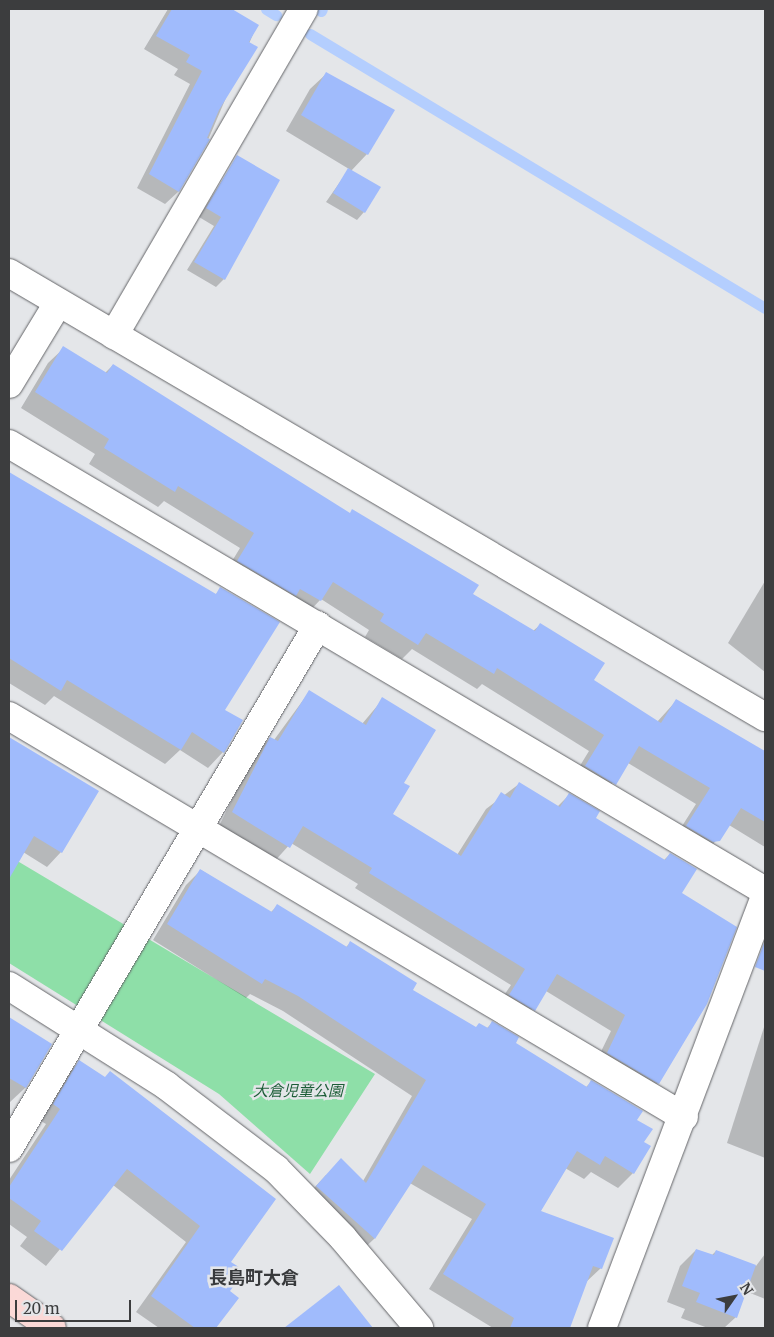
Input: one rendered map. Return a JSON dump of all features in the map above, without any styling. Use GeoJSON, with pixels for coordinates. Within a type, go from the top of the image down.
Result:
{"type":"FeatureCollection","features":[{"type":"Feature","properties":{"kind":"street"},"geometry":{"type":"LineString","coordinates":[[114,335],[304,9]]}},
{"type":"Feature","properties":{"kind":"street"},"geometry":{"type":"LineString","coordinates":[[9,273],[765,717]]}},
{"type":"Feature","properties":{"kind":"street"},"geometry":{"type":"LineString","coordinates":[[9,384],[58,303]]}},
{"type":"Feature","properties":{"kind":"street"},"geometry":{"type":"LineString","coordinates":[[9,444],[765,891]]}},
{"type":"Feature","properties":{"kind":"street"},"geometry":{"type":"LineString","coordinates":[[9,1148],[197,827],[318,626]]}},
{"type":"Feature","properties":{"kind":"street"},"geometry":{"type":"LineString","coordinates":[[9,716],[684,1117]]}},
{"type":"Feature","properties":{"kind":"street"},"geometry":{"type":"LineString","coordinates":[[602,1328],[684,1117],[765,896]]}},
{"type":"Feature","properties":{"kind":"street"},"geometry":{"type":"LineString","coordinates":[[9,986],[80,1028],[276,1169],[344,1238],[419,1328]]}},
{"type":"Feature","properties":{"kind":"street"},"geometry":{"type":"LineString","coordinates":[[9,1298],[52,1328]]}},
{"type":"Feature","properties":{"kind":"green space","name":"大倉児童公園"},"geometry":{"type":"Polygon","coordinates":[[[9,856],[375,1074],[310,1174],[219,1094],[9,963],[9,856]]]}},
{"type":"Feature","properties":{"kind":"building"},"geometry":{"type":"Polygon","coordinates":[[[172,9],[232,9],[259,25],[249,42],[258,47],[219,110],[207,138],[210,139],[179,192],[149,174],[202,71],[186,62],[190,55],[156,36],[172,9]]]}},
{"type":"Feature","properties":{"kind":"building"},"geometry":{"type":"Polygon","coordinates":[[[326,72],[395,110],[368,155],[301,115],[326,72]]]}},
{"type":"Feature","properties":{"kind":"building"},"geometry":{"type":"Polygon","coordinates":[[[237,155],[280,180],[225,280],[194,262],[221,217],[206,208],[237,155]]]}},
{"type":"Feature","properties":{"kind":"building"},"geometry":{"type":"Polygon","coordinates":[[[348,168],[381,187],[365,213],[333,193],[348,168]]]}},
{"type":"Feature","properties":{"kind":"building"},"geometry":{"type":"Polygon","coordinates":[[[63,346],[107,373],[113,364],[350,513],[352,509],[479,585],[473,594],[535,631],[540,623],[605,663],[594,680],[661,723],[676,699],[765,751],[765,822],[741,808],[720,841],[713,842],[686,826],[710,788],[639,746],[616,785],[585,766],[604,735],[497,668],[494,674],[426,633],[418,645],[380,621],[384,614],[333,582],[321,601],[300,589],[296,596],[237,561],[254,533],[178,486],[175,492],[104,448],[109,439],[35,392],[63,346]]]}},
{"type":"Feature","properties":{"kind":"building"},"geometry":{"type":"Polygon","coordinates":[[[9,472],[216,594],[220,587],[280,622],[225,710],[243,720],[224,753],[192,732],[181,750],[67,680],[61,691],[9,658],[9,472]]]}},
{"type":"Feature","properties":{"kind":"building"},"geometry":{"type":"Polygon","coordinates":[[[309,690],[366,725],[382,697],[436,730],[404,783],[410,786],[393,814],[461,856],[501,792],[510,798],[519,782],[560,807],[569,793],[600,811],[596,818],[665,860],[670,853],[697,869],[682,893],[737,927],[707,1004],[659,1084],[607,1053],[625,1015],[557,974],[535,1011],[509,995],[525,969],[369,873],[372,868],[303,826],[290,848],[232,812],[270,737],[278,741],[309,690]]]}},
{"type":"Feature","properties":{"kind":"building"},"geometry":{"type":"Polygon","coordinates":[[[9,737],[99,791],[62,853],[34,836],[9,879],[9,737]]]}},
{"type":"Feature","properties":{"kind":"building"},"geometry":{"type":"Polygon","coordinates":[[[200,869],[272,912],[277,904],[347,947],[350,941],[417,983],[413,990],[476,1027],[479,1023],[488,1028],[492,1021],[519,1037],[516,1043],[587,1087],[591,1080],[643,1111],[637,1120],[653,1129],[644,1142],[651,1146],[634,1174],[605,1156],[600,1165],[577,1151],[541,1211],[614,1238],[602,1269],[593,1266],[570,1328],[510,1328],[514,1318],[443,1274],[486,1204],[423,1165],[375,1239],[316,1186],[341,1158],[366,1183],[426,1080],[298,996],[265,979],[262,984],[167,924],[200,869]]]}},
{"type":"Feature","properties":{"kind":"building"},"geometry":{"type":"Polygon","coordinates":[[[765,944],[765,971],[755,967],[765,944]]]}},
{"type":"Feature","properties":{"kind":"building"},"geometry":{"type":"Polygon","coordinates":[[[9,1017],[52,1044],[26,1088],[9,1078],[9,1017]]]}},
{"type":"Feature","properties":{"kind":"building"},"geometry":{"type":"Polygon","coordinates":[[[79,1060],[105,1077],[110,1071],[276,1199],[231,1262],[245,1271],[230,1291],[239,1298],[216,1328],[195,1328],[151,1296],[200,1226],[127,1169],[62,1251],[34,1231],[41,1221],[9,1198],[9,1187],[60,1109],[53,1104],[79,1060]]]}},
{"type":"Feature","properties":{"kind":"building"},"geometry":{"type":"Polygon","coordinates":[[[696,1249],[714,1255],[716,1250],[756,1265],[737,1318],[696,1302],[700,1293],[682,1286],[696,1249]]]}},
{"type":"Feature","properties":{"kind":"building"},"geometry":{"type":"Polygon","coordinates":[[[339,1285],[373,1328],[284,1328],[339,1285]]]}},
{"type":"Feature","properties":{"kind":"waterway"},"geometry":{"type":"LineString","coordinates":[[266,9],[276,15]]}},
{"type":"Feature","properties":{"kind":"waterway"},"geometry":{"type":"LineString","coordinates":[[310,34],[765,308]]}},
{"type":"Feature","properties":{"kind":"district","name":"長島町大倉"},"geometry":{"type":"Point","coordinates":[254,1278]}}]}
